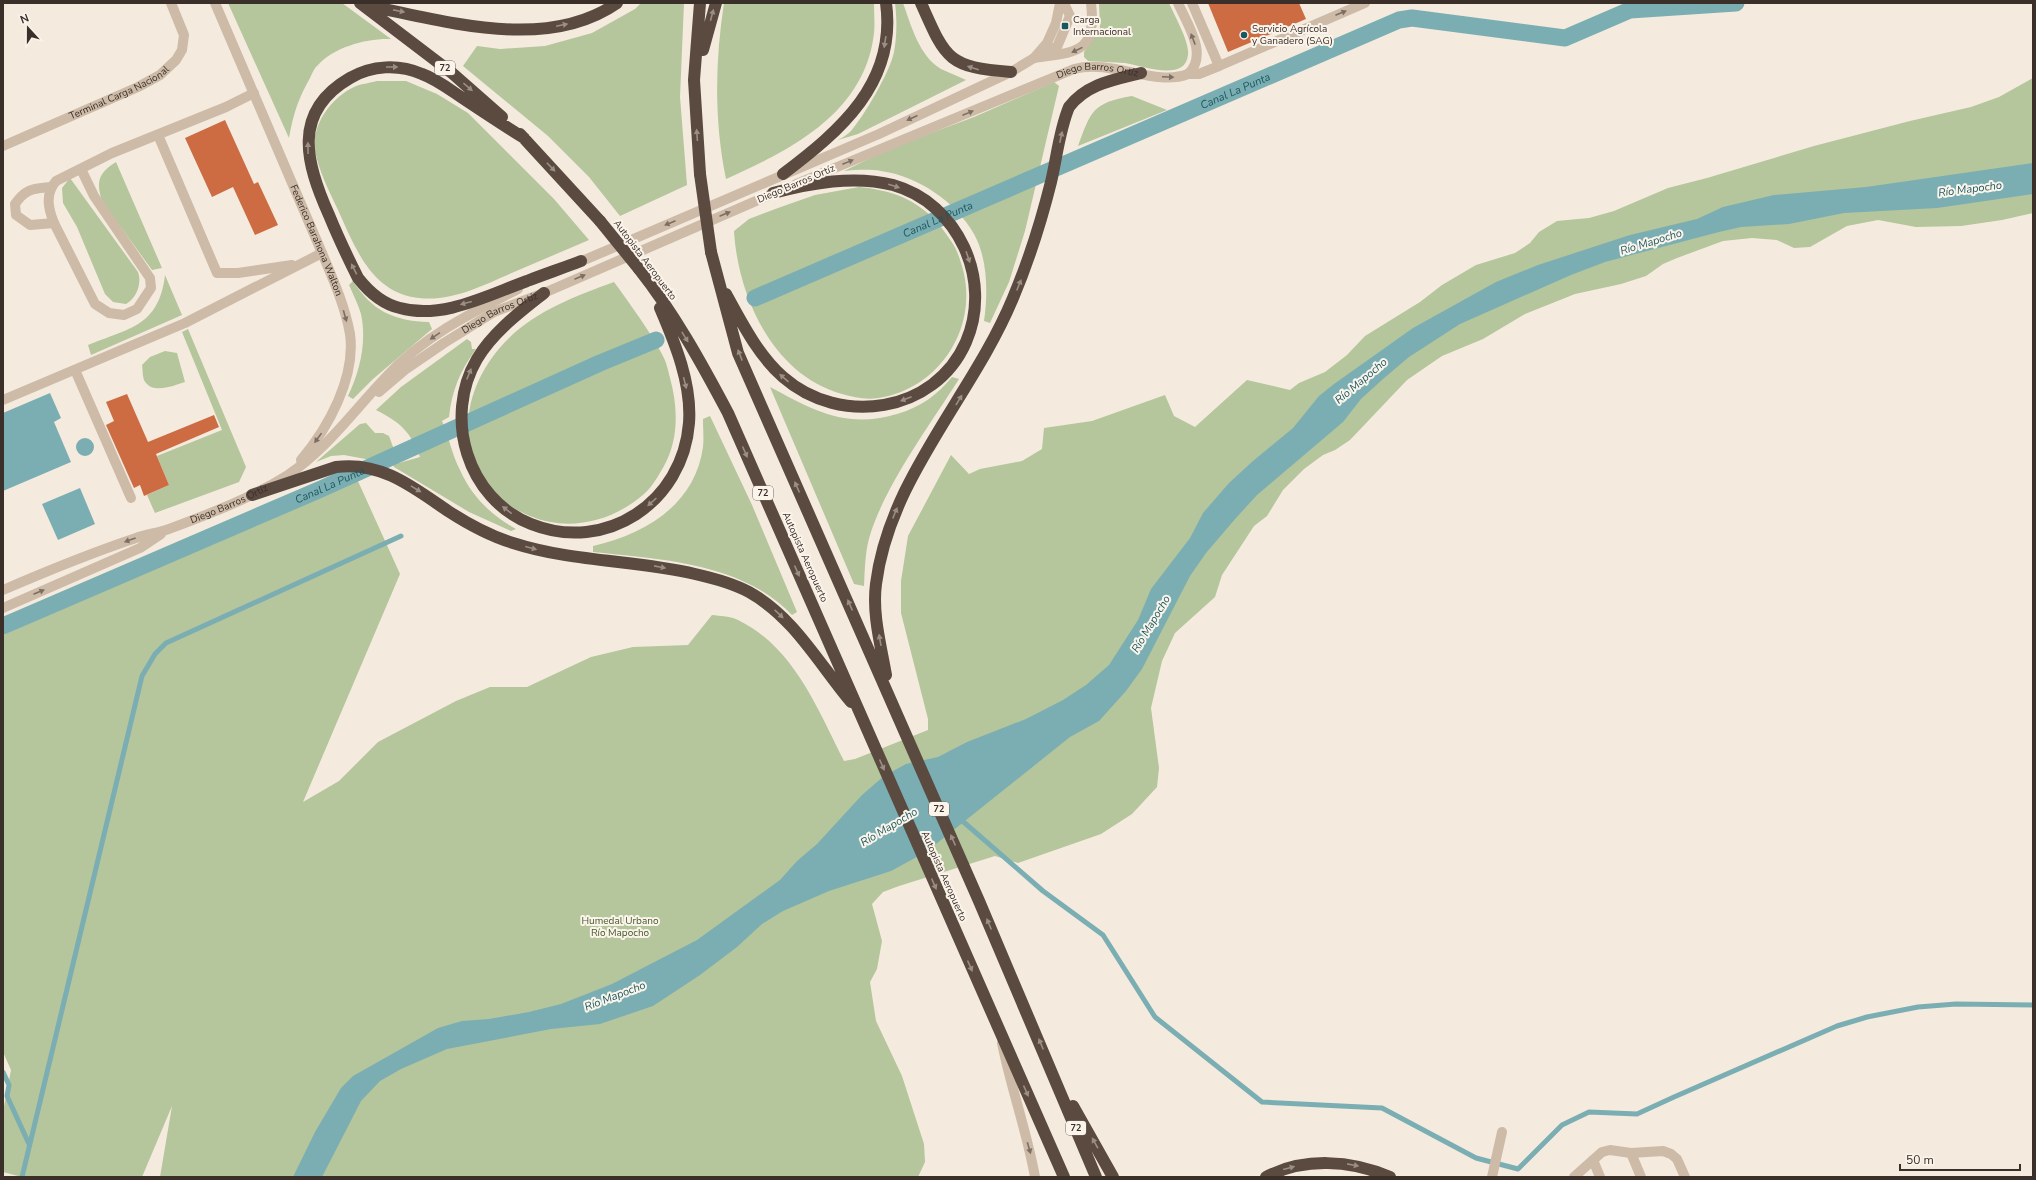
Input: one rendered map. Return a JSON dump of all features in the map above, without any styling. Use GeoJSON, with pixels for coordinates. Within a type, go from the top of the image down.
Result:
{"type":"FeatureCollection","features":[{"type":"Feature","properties":{"kind":"highway"},"geometry":{"type":"LineString","coordinates":[[360,4],[472,26],[524,29],[565,25],[600,13],[617,3]]}},
{"type":"Feature","properties":{"kind":"highway","name":"Autopista Aeropuerto"},"geometry":{"type":"LineString","coordinates":[[700,3],[694,80],[700,174],[711,252],[738,353],[979,901],[1096,1177]]}},
{"type":"Feature","properties":{"kind":"highway"},"geometry":{"type":"LineString","coordinates":[[694,80],[716,3]]}},
{"type":"Feature","properties":{"kind":"highway"},"geometry":{"type":"LineString","coordinates":[[783,174],[815,150],[854,112],[864,100],[877,73],[884,51],[887,27],[886,3]]}},
{"type":"Feature","properties":{"kind":"highway"},"geometry":{"type":"LineString","coordinates":[[921,3],[937,39],[947,54],[961,64],[979,70],[1012,72]]}},
{"type":"Feature","properties":{"kind":"highway","name":"Autopista Aeropuerto"},"geometry":{"type":"LineString","coordinates":[[360,4],[452,74],[486,102],[524,138],[600,221],[648,281],[692,349],[728,413],[1064,1177]]}},
{"type":"Feature","properties":{"kind":"highway"},"geometry":{"type":"LineString","coordinates":[[524,138],[422,74],[399,67],[383,67],[369,69],[342,82],[320,103],[309,131],[308,157],[316,186],[358,278],[368,290],[380,299],[400,308],[422,310],[446,308],[471,302],[582,261]]}},
{"type":"Feature","properties":{"kind":"highway"},"geometry":{"type":"LineString","coordinates":[[888,692],[876,605],[876,585],[887,535],[909,482],[986,355],[1009,307],[1033,250],[1051,182],[1065,116],[1069,107],[1075,99],[1094,86],[1141,73]]}},
{"type":"Feature","properties":{"kind":"highway"},"geometry":{"type":"LineString","coordinates":[[717,279],[755,344],[772,367],[794,386],[819,400],[848,407],[878,407],[893,404],[921,392],[945,373],[960,353],[970,330],[975,295],[974,278],[965,248],[950,223],[935,208],[915,194],[904,189],[870,182],[829,182],[773,193]]}},
{"type":"Feature","properties":{"kind":"highway"},"geometry":{"type":"LineString","coordinates":[[544,293],[497,333],[477,358],[466,383],[460,412],[463,441],[474,472],[483,486],[504,508],[530,524],[558,531],[586,532],[616,525],[645,508],[658,497],[676,470],[686,445],[689,423],[688,394],[668,328],[648,281]]}},
{"type":"Feature","properties":{"kind":"highway"},"geometry":{"type":"LineString","coordinates":[[252,495],[320,471],[348,465],[370,467],[403,481],[471,524],[513,543],[576,557],[678,570],[728,583],[749,592],[770,606],[796,630],[860,714]]}},
{"type":"Feature","properties":{"kind":"highway","name":"Autopista Aeropuerto"},"geometry":{"type":"LineString","coordinates":[[1056,1080],[1090,1134],[1113,1177]]}},
{"type":"Feature","properties":{"kind":"highway"},"geometry":{"type":"LineString","coordinates":[[1266,1177],[1300,1166],[1329,1163],[1364,1167],[1390,1177]]}},
{"type":"Feature","properties":{"kind":"street","name":"Terminal Carga Nacional"},"geometry":{"type":"LineString","coordinates":[[3,146],[138,87],[160,75],[176,60],[182,50],[184,35],[171,3]]}},
{"type":"Feature","properties":{"kind":"street","name":"Federico Barahona Walton"},"geometry":{"type":"LineString","coordinates":[[215,3],[322,253],[337,290],[350,335],[348,373],[336,406],[324,430],[288,475]]}},
{"type":"Feature","properties":{"kind":"street","name":"Diego Barros Ortíz"},"geometry":{"type":"LineString","coordinates":[[3,590],[64,564],[123,542],[167,530],[252,495],[288,475],[315,454],[387,376],[433,336],[479,309],[582,261],[879,134],[1012,72],[1038,55],[1052,34],[1060,3]]}},
{"type":"Feature","properties":{"kind":"street"},"geometry":{"type":"LineString","coordinates":[[1038,55],[1058,47],[1070,16],[1064,3]]}},
{"type":"Feature","properties":{"kind":"street"},"geometry":{"type":"LineString","coordinates":[[1038,55],[1068,53],[1084,46],[1088,41],[1091,31],[1091,3]]}},
{"type":"Feature","properties":{"kind":"street"},"geometry":{"type":"LineString","coordinates":[[1178,3],[1197,51],[1196,65],[1188,74]]}},
{"type":"Feature","properties":{"kind":"street"},"geometry":{"type":"LineString","coordinates":[[1192,3],[1219,66]]}},
{"type":"Feature","properties":{"kind":"street","name":"Diego Barros Ortíz"},"geometry":{"type":"LineString","coordinates":[[359,408],[406,369],[464,329],[494,312],[544,293],[773,193],[1074,69],[1098,66],[1167,78],[1188,74],[1199,74],[1365,3]]}},
{"type":"Feature","properties":{"kind":"street"},"geometry":{"type":"LineString","coordinates":[[82,169],[94,196],[150,278],[150,288],[137,309],[124,316],[109,313],[95,304],[54,223],[49,210],[48,198],[51,187],[56,181],[112,153],[226,107],[254,93]]}},
{"type":"Feature","properties":{"kind":"street"},"geometry":{"type":"LineString","coordinates":[[158,135],[217,273],[238,273],[298,264]]}},
{"type":"Feature","properties":{"kind":"street"},"geometry":{"type":"LineString","coordinates":[[51,187],[34,188],[22,194],[15,204],[16,215],[30,225],[54,223]]}},
{"type":"Feature","properties":{"kind":"street"},"geometry":{"type":"LineString","coordinates":[[3,400],[185,323],[322,253]]}},
{"type":"Feature","properties":{"kind":"street"},"geometry":{"type":"LineString","coordinates":[[75,370],[131,498]]}},
{"type":"Feature","properties":{"kind":"street","name":"Diego Barros Ortíz"},"geometry":{"type":"LineString","coordinates":[[3,608],[140,548],[167,530]]}},
{"type":"Feature","properties":{"kind":"street"},"geometry":{"type":"LineString","coordinates":[[999,1029],[1009,1080],[1030,1150],[1035,1177]]}},
{"type":"Feature","properties":{"kind":"street"},"geometry":{"type":"LineString","coordinates":[[1492,1177],[1502,1132]]}},
{"type":"Feature","properties":{"kind":"street"},"geometry":{"type":"LineString","coordinates":[[1574,1177],[1602,1152],[1610,1150],[1631,1153],[1663,1151],[1671,1154],[1677,1159],[1685,1177]]}},
{"type":"Feature","properties":{"kind":"street"},"geometry":{"type":"LineString","coordinates":[[1631,1153],[1641,1177]]}},
{"type":"Feature","properties":{"kind":"street"},"geometry":{"type":"LineString","coordinates":[[1593,1160],[1600,1177]]}},
{"type":"Feature","properties":{"kind":"green space"},"geometry":{"type":"Polygon","coordinates":[[[228,3],[342,3],[391,39],[372,40],[352,45],[333,53],[317,66],[299,100],[294,114],[289,138],[228,3]]]}},
{"type":"Feature","properties":{"kind":"green space"},"geometry":{"type":"Polygon","coordinates":[[[641,3],[684,3],[680,97],[687,185],[620,216],[589,177],[548,136],[463,66],[477,46],[500,49],[545,46],[592,33],[635,9],[641,3]]]}},
{"type":"Feature","properties":{"kind":"green space"},"geometry":{"type":"Polygon","coordinates":[[[724,3],[874,3],[874,33],[868,61],[856,85],[840,107],[821,125],[799,141],[751,168],[726,179],[719,135],[717,91],[719,47],[724,3]]]}},
{"type":"Feature","properties":{"kind":"green space"},"geometry":{"type":"Polygon","coordinates":[[[895,3],[903,3],[921,48],[933,63],[941,69],[966,80],[858,134],[838,140],[849,132],[869,105],[892,61],[896,40],[895,3]]]}},
{"type":"Feature","properties":{"kind":"green space"},"geometry":{"type":"Polygon","coordinates":[[[1099,3],[1169,3],[1187,43],[1188,55],[1185,63],[1179,68],[1161,70],[1125,63],[1088,61],[1084,57],[1084,52],[1100,28],[1099,3]]]}},
{"type":"Feature","properties":{"kind":"green space","name":"Humedal Urbano Río Mapocho"},"geometry":{"type":"Polygon","coordinates":[[[2033,78],[2033,213],[2002,220],[1961,226],[1916,227],[1878,220],[1847,226],[1810,247],[1794,248],[1777,240],[1752,238],[1723,241],[1663,264],[1646,276],[1621,284],[1575,294],[1525,314],[1483,339],[1442,356],[1407,380],[1350,440],[1335,450],[1323,455],[1304,469],[1283,490],[1267,516],[1254,526],[1222,575],[1215,597],[1175,633],[1162,661],[1151,708],[1159,768],[1157,787],[1132,814],[1101,834],[1018,863],[995,856],[883,892],[872,904],[882,941],[877,969],[870,982],[876,1021],[902,1076],[924,1144],[925,1162],[918,1177],[160,1177],[172,1106],[142,1177],[22,1177],[3,1172],[3,1112],[11,1070],[3,1052],[3,635],[357,479],[400,574],[303,802],[339,781],[378,742],[456,701],[490,687],[527,687],[591,657],[633,647],[688,645],[712,615],[729,617],[738,620],[758,632],[775,646],[789,663],[814,701],[844,761],[855,759],[928,730],[928,719],[901,613],[901,581],[908,536],[951,455],[969,474],[980,469],[1022,461],[1042,449],[1044,428],[1092,421],[1165,395],[1174,416],[1195,427],[1247,380],[1290,390],[1299,383],[1325,372],[1347,355],[1365,336],[1420,302],[1442,285],[1476,265],[1515,253],[1530,243],[1539,232],[1557,221],[1589,218],[1614,211],[1668,188],[1814,146],[1971,107],[1999,97],[2033,78]]]}},
{"type":"Feature","properties":{"kind":"green space"},"geometry":{"type":"Polygon","coordinates":[[[377,81],[406,81],[437,94],[468,113],[554,199],[589,240],[479,287],[456,295],[431,299],[419,298],[402,294],[388,287],[377,278],[358,253],[325,181],[315,151],[316,132],[324,113],[330,105],[354,87],[377,81]]]}},
{"type":"Feature","properties":{"kind":"green space"},"geometry":{"type":"Polygon","coordinates":[[[1054,82],[1059,86],[1025,231],[1009,282],[990,323],[984,321],[986,277],[982,254],[974,234],[957,211],[935,192],[909,178],[876,170],[844,171],[891,148],[974,117],[1054,82]]]}},
{"type":"Feature","properties":{"kind":"green space"},"geometry":{"type":"Polygon","coordinates":[[[1132,96],[1167,110],[1078,146],[1086,124],[1095,110],[1109,102],[1132,96]]]}},
{"type":"Feature","properties":{"kind":"green space"},"geometry":{"type":"Polygon","coordinates":[[[116,162],[162,268],[152,270],[102,201],[99,188],[100,178],[105,170],[116,162]]]}},
{"type":"Feature","properties":{"kind":"green space"},"geometry":{"type":"Polygon","coordinates":[[[70,178],[138,272],[138,290],[133,298],[126,304],[113,302],[105,294],[77,227],[63,203],[62,188],[70,178]]]}},
{"type":"Feature","properties":{"kind":"green space"},"geometry":{"type":"Polygon","coordinates":[[[859,187],[901,196],[923,209],[933,218],[956,250],[962,266],[966,289],[965,311],[960,332],[950,351],[937,368],[920,382],[900,392],[873,399],[842,394],[818,384],[797,370],[779,351],[764,330],[752,307],[743,282],[737,256],[734,231],[749,219],[778,208],[815,195],[859,187]]]}},
{"type":"Feature","properties":{"kind":"green space"},"geometry":{"type":"Polygon","coordinates":[[[165,275],[182,315],[91,355],[88,345],[129,329],[140,323],[149,315],[162,292],[165,275]]]}},
{"type":"Feature","properties":{"kind":"green space"},"geometry":{"type":"Polygon","coordinates":[[[353,281],[360,291],[376,307],[405,319],[429,322],[432,329],[373,379],[353,399],[348,396],[359,366],[363,346],[363,325],[361,314],[349,285],[353,281]]]}},
{"type":"Feature","properties":{"kind":"green space"},"geometry":{"type":"Polygon","coordinates":[[[614,282],[647,329],[666,363],[673,389],[676,411],[675,434],[669,456],[653,484],[647,491],[632,504],[618,512],[590,522],[560,523],[545,521],[530,516],[509,505],[503,501],[486,482],[475,462],[469,440],[468,419],[472,397],[481,376],[493,356],[520,328],[558,305],[586,292],[614,282]]]}},
{"type":"Feature","properties":{"kind":"green space"},"geometry":{"type":"Polygon","coordinates":[[[188,329],[246,467],[239,482],[155,513],[147,495],[169,485],[157,456],[222,430],[182,332],[188,329]]]}},
{"type":"Feature","properties":{"kind":"green space"},"geometry":{"type":"Polygon","coordinates":[[[467,339],[471,342],[472,349],[476,349],[461,373],[452,398],[449,417],[442,421],[457,464],[470,489],[476,497],[498,518],[516,529],[511,531],[469,512],[394,467],[389,454],[371,460],[344,455],[331,456],[316,462],[360,424],[366,423],[375,433],[383,433],[389,436],[399,463],[420,457],[413,441],[404,429],[392,419],[376,410],[401,387],[467,339]]]}},
{"type":"Feature","properties":{"kind":"green space"},"geometry":{"type":"Polygon","coordinates":[[[165,351],[177,353],[185,382],[171,387],[154,388],[146,383],[143,377],[142,365],[150,357],[165,351]]]}},
{"type":"Feature","properties":{"kind":"green space"},"geometry":{"type":"Polygon","coordinates":[[[952,377],[959,379],[910,454],[878,513],[868,545],[864,586],[854,584],[770,387],[817,410],[831,415],[862,419],[879,418],[914,408],[928,400],[952,377]]]}},
{"type":"Feature","properties":{"kind":"green space"},"geometry":{"type":"Polygon","coordinates":[[[710,416],[752,505],[797,612],[792,615],[772,598],[750,584],[725,574],[672,561],[593,552],[593,546],[631,534],[649,525],[678,501],[690,485],[698,467],[703,447],[703,419],[710,416]]]}},
{"type":"Feature","properties":{"kind":"water","name":"Río Mapocho"},"geometry":{"type":"Polygon","coordinates":[[[2033,163],[2033,194],[1937,208],[1844,213],[1789,224],[1741,227],[1605,262],[1571,275],[1460,324],[1409,357],[1383,379],[1361,399],[1343,422],[1257,495],[1236,518],[1206,553],[1190,576],[1142,669],[1126,691],[1099,721],[1070,737],[926,852],[891,871],[829,891],[783,911],[762,924],[737,947],[700,975],[653,1006],[600,1024],[551,1029],[447,1049],[401,1069],[380,1081],[361,1101],[322,1177],[293,1177],[315,1132],[341,1088],[353,1076],[438,1028],[462,1021],[489,1019],[529,1012],[561,1004],[612,984],[697,940],[780,880],[797,861],[817,844],[862,795],[884,776],[906,764],[938,757],[967,742],[1026,719],[1063,700],[1086,685],[1109,665],[1138,620],[1151,589],[1190,538],[1203,513],[1229,483],[1293,428],[1319,396],[1413,328],[1496,282],[1538,265],[1630,235],[1697,219],[1723,207],[1774,195],[1866,187],[2033,163]]]}},
{"type":"Feature","properties":{"kind":"water"},"geometry":{"type":"Polygon","coordinates":[[[50,393],[61,418],[54,422],[71,462],[3,491],[3,413],[50,393]]]}},
{"type":"Feature","properties":{"kind":"water"},"geometry":{"type":"Polygon","coordinates":[[[81,438],[89,438],[94,443],[92,454],[89,456],[81,456],[76,451],[76,443],[81,438]]]}},
{"type":"Feature","properties":{"kind":"water"},"geometry":{"type":"Polygon","coordinates":[[[80,488],[95,524],[58,540],[42,504],[80,488]]]}},
{"type":"Feature","properties":{"kind":"building","name":"Servicio Agrícola y Ganadero (SAG)"},"geometry":{"type":"Polygon","coordinates":[[[1208,3],[1299,3],[1306,19],[1228,52],[1208,3]]]}},
{"type":"Feature","properties":{"kind":"building"},"geometry":{"type":"Polygon","coordinates":[[[225,120],[254,184],[258,182],[278,225],[255,235],[233,187],[212,197],[185,138],[225,120]]]}},
{"type":"Feature","properties":{"kind":"building"},"geometry":{"type":"Polygon","coordinates":[[[127,394],[148,442],[214,415],[219,427],[156,454],[169,485],[144,496],[140,485],[134,488],[106,425],[114,421],[106,402],[127,394]]]}},
{"type":"Feature","properties":{"kind":"waterway","name":"Canal La Punta"},"geometry":{"type":"LineString","coordinates":[[755,298],[1399,20],[1412,18],[1565,38],[1630,10],[1736,3]]}},
{"type":"Feature","properties":{"kind":"waterway","name":"Canal La Punta"},"geometry":{"type":"LineString","coordinates":[[3,626],[321,489],[600,363],[656,340]]}},
{"type":"Feature","properties":{"kind":"waterway"},"geometry":{"type":"LineString","coordinates":[[22,1177],[142,676],[155,654],[166,643],[401,536]]}},
{"type":"Feature","properties":{"kind":"waterway"},"geometry":{"type":"LineString","coordinates":[[959,818],[1043,891],[1103,935],[1155,1017],[1262,1102],[1382,1108],[1476,1158],[1518,1169],[1562,1125],[1589,1112],[1637,1114],[1837,1026],[1867,1017],[1918,1007],[1956,1004],[2033,1005]]}},
{"type":"Feature","properties":{"kind":"waterway"},"geometry":{"type":"LineString","coordinates":[[3,1072],[9,1085],[7,1096],[29,1144]]}},
{"type":"Feature","properties":{"kind":"place","name":"Carga Internacional"},"geometry":{"type":"Point","coordinates":[1065,26]}},
{"type":"Feature","properties":{"kind":"place","name":"Servicio Agrícola y Ganadero (SAG)"},"geometry":{"type":"Point","coordinates":[1244,35]}}]}
